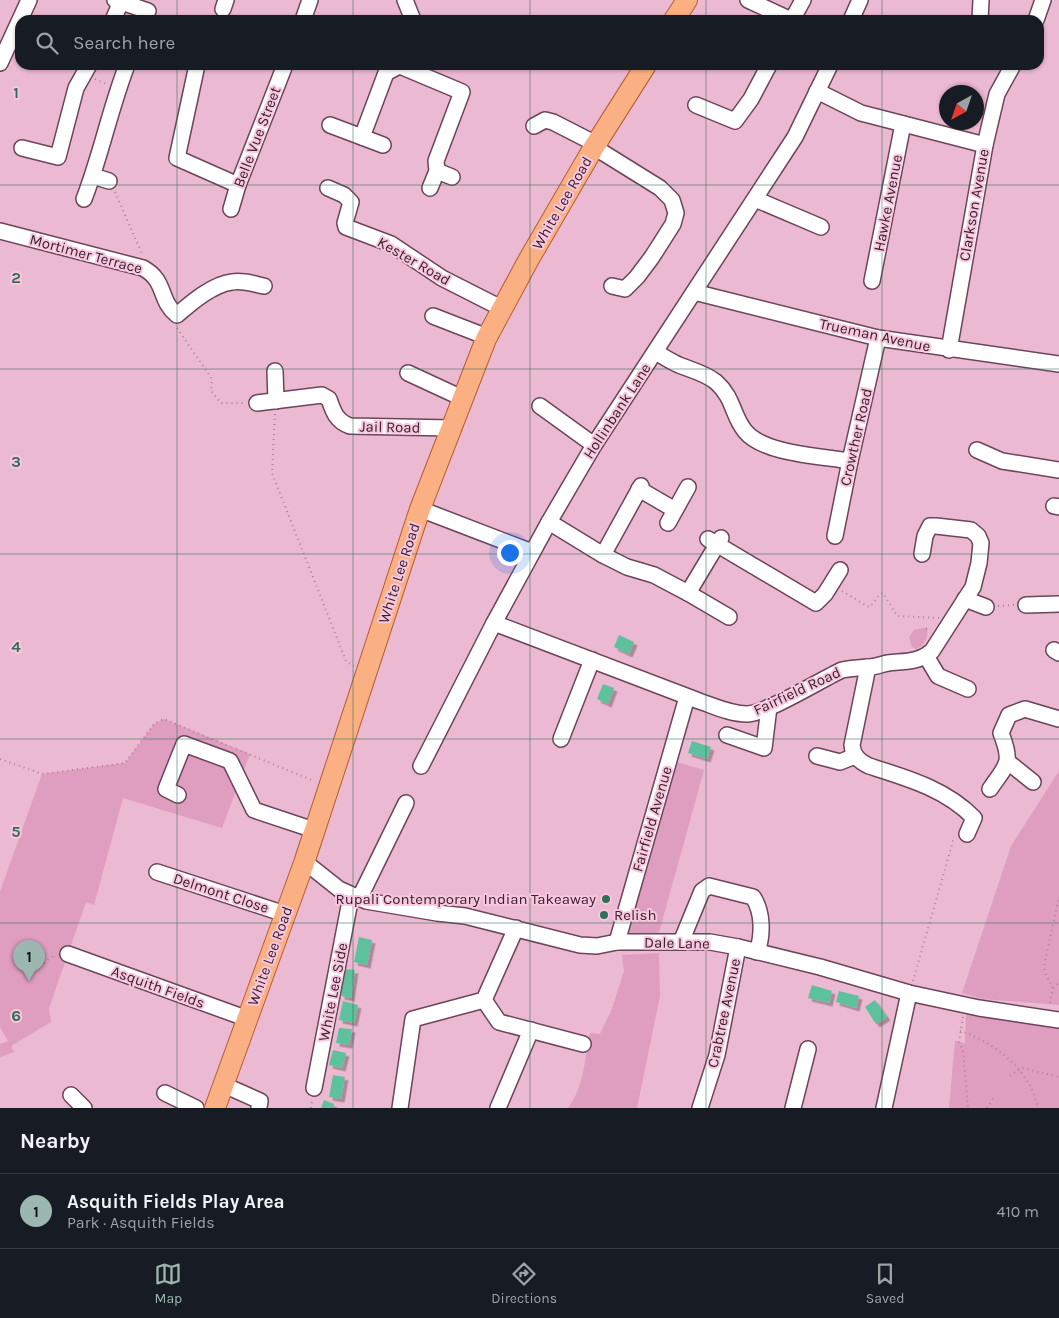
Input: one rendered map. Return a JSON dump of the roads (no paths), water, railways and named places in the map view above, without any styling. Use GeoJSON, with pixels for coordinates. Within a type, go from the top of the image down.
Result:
{"type":"FeatureCollection","features":[{"type":"Feature","properties":{"kind":"main road"},"geometry":{"type":"LineString","coordinates":[[677,15],[687,0]]}},
{"type":"Feature","properties":{"kind":"main road","name":"White Lee Road"},"geometry":{"type":"LineString","coordinates":[[215,1108],[305,862],[420,509],[487,337],[595,145],[643,70]]}},
{"type":"Feature","properties":{"kind":"street"},"geometry":{"type":"LineString","coordinates":[[22,15],[29,0]]}},
{"type":"Feature","properties":{"kind":"street"},"geometry":{"type":"LineString","coordinates":[[305,15],[310,0]]}},
{"type":"Feature","properties":{"kind":"street"},"geometry":{"type":"LineString","coordinates":[[405,0],[411,15]]}},
{"type":"Feature","properties":{"kind":"street"},"geometry":{"type":"LineString","coordinates":[[748,0],[780,15]]}},
{"type":"Feature","properties":{"kind":"street"},"geometry":{"type":"LineString","coordinates":[[794,15],[803,0]]}},
{"type":"Feature","properties":{"kind":"street"},"geometry":{"type":"LineString","coordinates":[[853,15],[860,0]]}},
{"type":"Feature","properties":{"kind":"street"},"geometry":{"type":"LineString","coordinates":[[980,15],[981,0]]}},
{"type":"Feature","properties":{"kind":"street"},"geometry":{"type":"LineString","coordinates":[[1038,15],[1043,0]]}},
{"type":"Feature","properties":{"kind":"street"},"geometry":{"type":"LineString","coordinates":[[114,15],[118,1],[149,10]]}},
{"type":"Feature","properties":{"kind":"street"},"geometry":{"type":"LineString","coordinates":[[0,63],[15,30]]}},
{"type":"Feature","properties":{"kind":"street"},"geometry":{"type":"LineString","coordinates":[[22,148],[58,157],[76,88],[86,70]]}},
{"type":"Feature","properties":{"kind":"street"},"geometry":{"type":"LineString","coordinates":[[84,199],[93,176],[125,70]]}},
{"type":"Feature","properties":{"kind":"street"},"geometry":{"type":"LineString","coordinates":[[196,70],[177,158],[238,185]]}},
{"type":"Feature","properties":{"kind":"street","name":"Belle Vue Street"},"geometry":{"type":"LineString","coordinates":[[230,209],[283,70]]}},
{"type":"Feature","properties":{"kind":"street"},"geometry":{"type":"LineString","coordinates":[[362,137],[386,73],[392,70]]}},
{"type":"Feature","properties":{"kind":"street"},"geometry":{"type":"LineString","coordinates":[[410,70],[462,92],[436,161],[437,171],[430,188]]}},
{"type":"Feature","properties":{"kind":"street"},"geometry":{"type":"LineString","coordinates":[[696,105],[735,122],[751,100],[766,70]]}},
{"type":"Feature","properties":{"kind":"street","name":"Hollinbank Lane"},"geometry":{"type":"LineString","coordinates":[[421,766],[494,622],[549,522],[594,445],[795,137],[828,70]]}},
{"type":"Feature","properties":{"kind":"street","name":"Clarkson Avenue"},"geometry":{"type":"LineString","coordinates":[[949,350],[985,145],[997,94],[1009,70]]}},
{"type":"Feature","properties":{"kind":"street"},"geometry":{"type":"LineString","coordinates":[[817,91],[861,113],[985,145]]}},
{"type":"Feature","properties":{"kind":"street"},"geometry":{"type":"LineString","coordinates":[[534,126],[545,120],[553,122],[595,145],[660,188],[672,200],[676,213],[673,224],[652,257],[625,289],[612,286]]}},
{"type":"Feature","properties":{"kind":"street","name":"Hawke Avenue"},"geometry":{"type":"LineString","coordinates":[[872,281],[903,124]]}},
{"type":"Feature","properties":{"kind":"street"},"geometry":{"type":"LineString","coordinates":[[330,125],[384,145]]}},
{"type":"Feature","properties":{"kind":"street"},"geometry":{"type":"LineString","coordinates":[[437,171],[452,177]]}},
{"type":"Feature","properties":{"kind":"street"},"geometry":{"type":"LineString","coordinates":[[93,176],[109,181]]}},
{"type":"Feature","properties":{"kind":"street","name":"Kester Road"},"geometry":{"type":"LineString","coordinates":[[328,188],[344,195],[351,202],[345,223],[346,227],[391,244],[442,278],[503,309]]}},
{"type":"Feature","properties":{"kind":"street"},"geometry":{"type":"LineString","coordinates":[[755,199],[820,227]]}},
{"type":"Feature","properties":{"kind":"street","name":"Mortimer Terrace"},"geometry":{"type":"LineString","coordinates":[[0,231],[143,268],[151,272],[159,282],[168,308],[177,315],[200,296],[230,282],[239,281],[264,286]]}},
{"type":"Feature","properties":{"kind":"street","name":"Trueman Avenue"},"geometry":{"type":"LineString","coordinates":[[694,292],[878,338],[949,350],[1059,364]]}},
{"type":"Feature","properties":{"kind":"street"},"geometry":{"type":"LineString","coordinates":[[433,316],[487,337]]}},
{"type":"Feature","properties":{"kind":"street","name":"Crowther Road"},"geometry":{"type":"LineString","coordinates":[[835,536],[878,338]]}},
{"type":"Feature","properties":{"kind":"street"},"geometry":{"type":"LineString","coordinates":[[655,352],[679,365],[698,371],[716,382],[730,397],[737,418],[745,431],[758,442],[774,449],[850,461]]}},
{"type":"Feature","properties":{"kind":"street"},"geometry":{"type":"LineString","coordinates":[[275,371],[276,407]]}},
{"type":"Feature","properties":{"kind":"street"},"geometry":{"type":"LineString","coordinates":[[408,373],[462,398]]}},
{"type":"Feature","properties":{"kind":"street","name":"Jail Road"},"geometry":{"type":"LineString","coordinates":[[257,403],[276,407],[322,396],[327,397],[339,420],[350,426],[451,428]]}},
{"type":"Feature","properties":{"kind":"street"},"geometry":{"type":"LineString","coordinates":[[540,406],[594,445]]}},
{"type":"Feature","properties":{"kind":"street"},"geometry":{"type":"LineString","coordinates":[[977,450],[1002,461],[1059,470]]}},
{"type":"Feature","properties":{"kind":"street"},"geometry":{"type":"LineString","coordinates":[[602,555],[640,487],[672,516],[688,488]]}},
{"type":"Feature","properties":{"kind":"street"},"geometry":{"type":"LineString","coordinates":[[420,509],[532,552]]}},
{"type":"Feature","properties":{"kind":"street"},"geometry":{"type":"LineString","coordinates":[[549,522],[602,555],[627,567],[654,575],[729,617]]}},
{"type":"Feature","properties":{"kind":"street"},"geometry":{"type":"LineString","coordinates":[[922,554],[924,536],[930,526],[971,530],[978,536],[981,543],[979,563],[969,593],[937,644],[926,656],[938,676],[968,689]]}},
{"type":"Feature","properties":{"kind":"street"},"geometry":{"type":"LineString","coordinates":[[688,593],[715,540],[816,603],[825,594],[840,570]]}},
{"type":"Feature","properties":{"kind":"street"},"geometry":{"type":"LineString","coordinates":[[969,593],[986,607]]}},
{"type":"Feature","properties":{"kind":"street"},"geometry":{"type":"LineString","coordinates":[[1026,605],[1059,604]]}},
{"type":"Feature","properties":{"kind":"street","name":"Fairfield Road"},"geometry":{"type":"LineString","coordinates":[[494,622],[687,697],[731,712],[749,714],[769,707],[842,670],[853,667],[868,668],[889,663],[907,663],[926,656]]}},
{"type":"Feature","properties":{"kind":"street"},"geometry":{"type":"LineString","coordinates":[[561,739],[592,660]]}},
{"type":"Feature","properties":{"kind":"street"},"geometry":{"type":"LineString","coordinates":[[868,668],[852,745],[856,756],[861,762],[869,766],[923,783],[963,806],[974,818],[967,834]]}},
{"type":"Feature","properties":{"kind":"street","name":"Fairfield Avenue"},"geometry":{"type":"LineString","coordinates":[[617,942],[687,697]]}},
{"type":"Feature","properties":{"kind":"street"},"geometry":{"type":"LineString","coordinates":[[727,735],[764,748],[769,707]]}},
{"type":"Feature","properties":{"kind":"street"},"geometry":{"type":"LineString","coordinates":[[990,789],[1008,762],[1007,748],[1001,733],[1009,715],[1025,709],[1059,719]]}},
{"type":"Feature","properties":{"kind":"street"},"geometry":{"type":"LineString","coordinates":[[178,795],[166,789],[184,744],[230,761],[254,810],[314,830]]}},
{"type":"Feature","properties":{"kind":"street"},"geometry":{"type":"LineString","coordinates":[[817,756],[840,762],[856,756]]}},
{"type":"Feature","properties":{"kind":"street"},"geometry":{"type":"LineString","coordinates":[[1008,762],[1033,782]]}},
{"type":"Feature","properties":{"kind":"street","name":"White Lee Side"},"geometry":{"type":"LineString","coordinates":[[314,1088],[355,898],[406,803]]}},
{"type":"Feature","properties":{"kind":"street","name":"Dale Lane"},"geometry":{"type":"LineString","coordinates":[[305,862],[339,889],[355,898],[437,913],[465,916],[580,945],[597,946],[617,942],[710,942],[820,966],[909,993],[965,1005],[1059,1020]]}},
{"type":"Feature","properties":{"kind":"street","name":"Delmont Close"},"geometry":{"type":"LineString","coordinates":[[157,872],[285,914]]}},
{"type":"Feature","properties":{"kind":"street"},"geometry":{"type":"LineString","coordinates":[[681,942],[702,891],[710,886],[753,897],[758,905],[761,934],[757,952]]}},
{"type":"Feature","properties":{"kind":"street"},"geometry":{"type":"LineString","coordinates":[[484,1000],[516,928]]}},
{"type":"Feature","properties":{"kind":"street","name":"Crabtree Avenue"},"geometry":{"type":"LineString","coordinates":[[700,1108],[718,1055],[738,947]]}},
{"type":"Feature","properties":{"kind":"street","name":"Asquith Fields"},"geometry":{"type":"LineString","coordinates":[[68,954],[248,1019]]}},
{"type":"Feature","properties":{"kind":"street"},"geometry":{"type":"LineString","coordinates":[[884,1108],[909,993]]}},
{"type":"Feature","properties":{"kind":"street"},"geometry":{"type":"LineString","coordinates":[[484,1000],[499,1022],[583,1044]]}},
{"type":"Feature","properties":{"kind":"street"},"geometry":{"type":"LineString","coordinates":[[400,1108],[413,1019],[484,1000]]}},
{"type":"Feature","properties":{"kind":"street"},"geometry":{"type":"LineString","coordinates":[[498,1108],[531,1030]]}},
{"type":"Feature","properties":{"kind":"street"},"geometry":{"type":"LineString","coordinates":[[793,1108],[808,1049]]}},
{"type":"Feature","properties":{"kind":"street"},"geometry":{"type":"LineString","coordinates":[[224,1085],[260,1101],[259,1107]]}},
{"type":"Feature","properties":{"kind":"street"},"geometry":{"type":"LineString","coordinates":[[165,1093],[196,1108]]}},
{"type":"Feature","properties":{"kind":"street"},"geometry":{"type":"LineString","coordinates":[[72,1095],[84,1108]]}},
{"type":"Feature","properties":{"kind":"place","name":"Rupali Contemporary Indian Takeaway"},"geometry":{"type":"Point","coordinates":[606,899]}},
{"type":"Feature","properties":{"kind":"place","name":"Relish"},"geometry":{"type":"Point","coordinates":[604,915]}},
{"type":"Feature","properties":{"kind":"place","name":"Asquith Fields Play Area"},"geometry":{"type":"Point","coordinates":[29,981]}}]}
